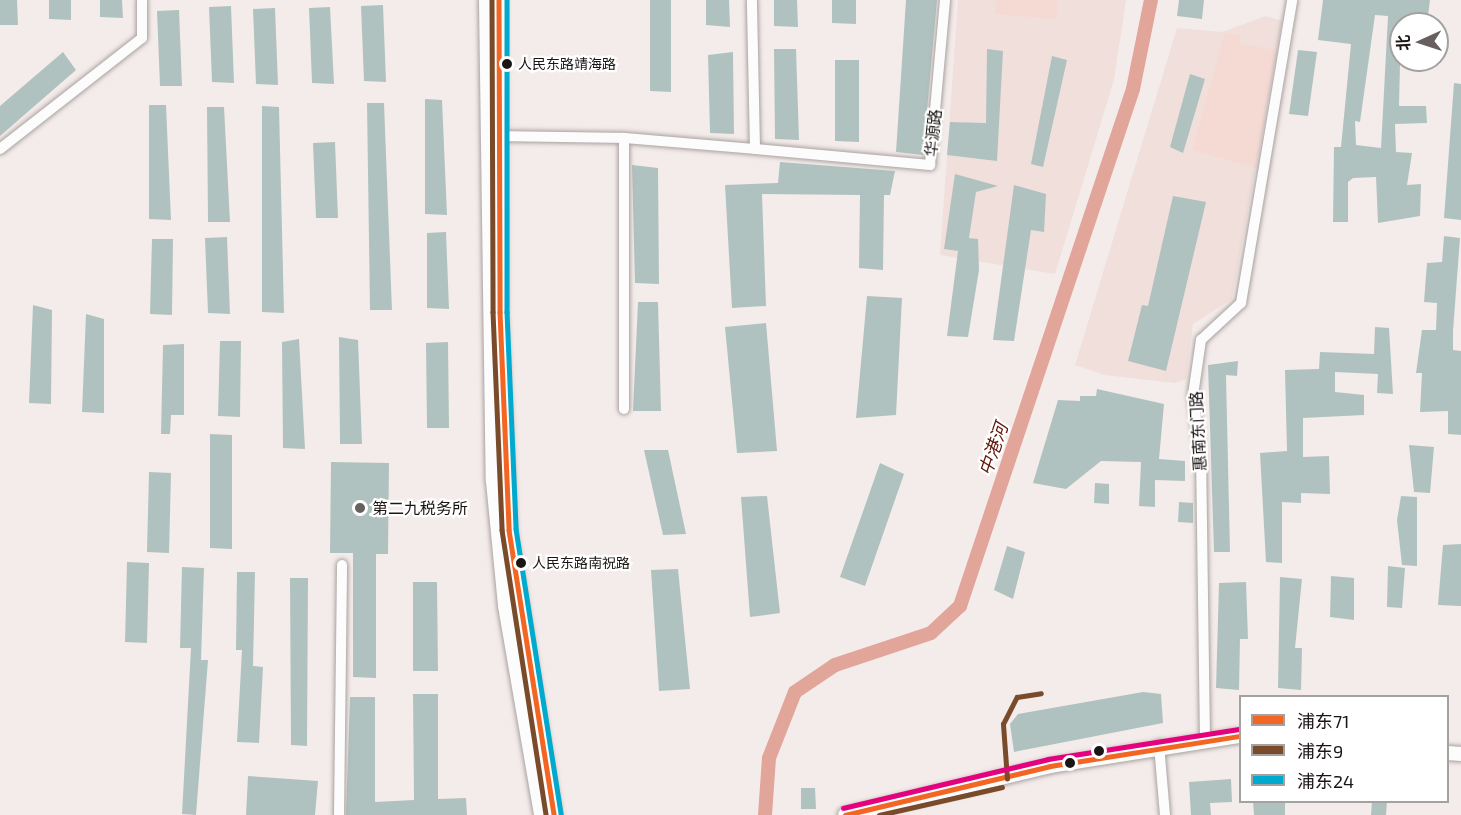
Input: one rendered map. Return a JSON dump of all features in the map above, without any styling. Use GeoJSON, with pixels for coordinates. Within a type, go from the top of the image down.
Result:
{"type":"FeatureCollection","features":[{"type":"Feature","properties":{"kind":"street"},"geometry":{"type":"LineString","coordinates":[[0,149],[141,38],[142,0]]}},
{"type":"Feature","properties":{"kind":"street"},"geometry":{"type":"LineString","coordinates":[[486,0],[493,481],[506,606],[541,815]]}},
{"type":"Feature","properties":{"kind":"street"},"geometry":{"type":"LineString","coordinates":[[499,0],[509,530],[554,815]]}},
{"type":"Feature","properties":{"kind":"street"},"geometry":{"type":"LineString","coordinates":[[500,136],[624,138],[755,149],[752,0]]}},
{"type":"Feature","properties":{"kind":"street","name":"华源路"},"geometry":{"type":"LineString","coordinates":[[755,149],[930,165],[945,0]]}},
{"type":"Feature","properties":{"kind":"street","name":"惠南东门路"},"geometry":{"type":"LineString","coordinates":[[1206,740],[1201,461],[1193,396],[1201,340],[1241,303],[1292,0]]}},
{"type":"Feature","properties":{"kind":"street"},"geometry":{"type":"LineString","coordinates":[[624,138],[624,409]]}},
{"type":"Feature","properties":{"kind":"street"},"geometry":{"type":"LineString","coordinates":[[339,815],[342,565]]}},
{"type":"Feature","properties":{"kind":"street"},"geometry":{"type":"LineString","coordinates":[[844,815],[1160,745],[1239,736]]}},
{"type":"Feature","properties":{"kind":"street"},"geometry":{"type":"LineString","coordinates":[[1160,745],[1165,815]]}},
{"type":"Feature","properties":{"kind":"shaded area"},"geometry":{"type":"Polygon","coordinates":[[[958,0],[1126,0],[1114,80],[1055,274],[940,255],[958,0]]]}},
{"type":"Feature","properties":{"kind":"shaded area"},"geometry":{"type":"Polygon","coordinates":[[[996,0],[1058,0],[1056,19],[995,14],[996,0]]]}},
{"type":"Feature","properties":{"kind":"shaded area"},"geometry":{"type":"Polygon","coordinates":[[[1266,16],[1282,21],[1232,299],[1193,324],[1186,379],[1175,383],[1104,375],[1075,365],[1177,28],[1222,32],[1266,16]]]}},
{"type":"Feature","properties":{"kind":"shaded area"},"geometry":{"type":"Polygon","coordinates":[[[1225,33],[1241,35],[1240,44],[1277,50],[1256,168],[1192,150],[1225,33]]]}},
{"type":"Feature","properties":{"kind":"building"},"geometry":{"type":"Polygon","coordinates":[[[0,0],[17,0],[18,25],[0,25],[0,0]]]}},
{"type":"Feature","properties":{"kind":"building"},"geometry":{"type":"Polygon","coordinates":[[[49,0],[71,0],[71,20],[49,19],[49,0]]]}},
{"type":"Feature","properties":{"kind":"building"},"geometry":{"type":"Polygon","coordinates":[[[100,0],[122,0],[123,18],[100,17],[100,0]]]}},
{"type":"Feature","properties":{"kind":"building"},"geometry":{"type":"Polygon","coordinates":[[[650,0],[671,0],[671,92],[650,91],[650,0]]]}},
{"type":"Feature","properties":{"kind":"building"},"geometry":{"type":"Polygon","coordinates":[[[706,0],[729,0],[730,27],[706,25],[706,0]]]}},
{"type":"Feature","properties":{"kind":"building"},"geometry":{"type":"Polygon","coordinates":[[[774,0],[797,0],[798,27],[774,26],[774,0]]]}},
{"type":"Feature","properties":{"kind":"building"},"geometry":{"type":"Polygon","coordinates":[[[832,0],[856,0],[856,24],[832,23],[832,0]]]}},
{"type":"Feature","properties":{"kind":"building"},"geometry":{"type":"Polygon","coordinates":[[[906,0],[937,0],[923,155],[896,152],[906,0]]]}},
{"type":"Feature","properties":{"kind":"building"},"geometry":{"type":"Polygon","coordinates":[[[1179,0],[1204,0],[1202,19],[1177,16],[1179,0]]]}},
{"type":"Feature","properties":{"kind":"building"},"geometry":{"type":"Polygon","coordinates":[[[1323,0],[1430,0],[1428,12],[1389,12],[1389,72],[1400,72],[1399,106],[1426,106],[1427,123],[1395,124],[1396,152],[1412,153],[1407,185],[1421,184],[1420,216],[1378,223],[1376,177],[1353,178],[1348,182],[1348,222],[1333,222],[1334,147],[1341,147],[1351,44],[1318,40],[1323,0]],[[1375,15],[1360,122],[1355,121],[1356,145],[1381,148],[1388,16],[1375,15]]]}},
{"type":"Feature","properties":{"kind":"building"},"geometry":{"type":"Polygon","coordinates":[[[383,5],[386,82],[364,81],[361,6],[383,5]]]}},
{"type":"Feature","properties":{"kind":"building"},"geometry":{"type":"Polygon","coordinates":[[[231,6],[234,83],[212,82],[209,7],[231,6]]]}},
{"type":"Feature","properties":{"kind":"building"},"geometry":{"type":"Polygon","coordinates":[[[330,7],[334,84],[312,83],[309,8],[330,7]]]}},
{"type":"Feature","properties":{"kind":"building"},"geometry":{"type":"Polygon","coordinates":[[[275,8],[278,85],[256,84],[253,9],[275,8]]]}},
{"type":"Feature","properties":{"kind":"building"},"geometry":{"type":"Polygon","coordinates":[[[179,10],[182,86],[160,86],[157,11],[179,10]]]}},
{"type":"Feature","properties":{"kind":"building"},"geometry":{"type":"Polygon","coordinates":[[[774,49],[796,49],[799,140],[775,139],[774,49]]]}},
{"type":"Feature","properties":{"kind":"building"},"geometry":{"type":"Polygon","coordinates":[[[987,49],[1003,51],[997,161],[947,155],[950,122],[986,123],[987,49]]]}},
{"type":"Feature","properties":{"kind":"building"},"geometry":{"type":"Polygon","coordinates":[[[1298,50],[1317,52],[1308,116],[1289,114],[1298,50]]]}},
{"type":"Feature","properties":{"kind":"building"},"geometry":{"type":"Polygon","coordinates":[[[63,52],[76,70],[0,136],[0,106],[63,52]]]}},
{"type":"Feature","properties":{"kind":"building"},"geometry":{"type":"Polygon","coordinates":[[[733,52],[734,134],[710,133],[708,55],[733,52]]]}},
{"type":"Feature","properties":{"kind":"building"},"geometry":{"type":"Polygon","coordinates":[[[1052,56],[1067,60],[1043,167],[1031,164],[1052,56]]]}},
{"type":"Feature","properties":{"kind":"building"},"geometry":{"type":"Polygon","coordinates":[[[835,60],[859,60],[859,142],[835,141],[835,60]]]}},
{"type":"Feature","properties":{"kind":"building"},"geometry":{"type":"Polygon","coordinates":[[[1190,74],[1205,79],[1183,153],[1170,147],[1190,74]]]}},
{"type":"Feature","properties":{"kind":"building"},"geometry":{"type":"Polygon","coordinates":[[[1454,83],[1461,84],[1461,220],[1444,218],[1454,83]]]}},
{"type":"Feature","properties":{"kind":"building"},"geometry":{"type":"Polygon","coordinates":[[[425,99],[442,100],[447,215],[425,214],[425,99]]]}},
{"type":"Feature","properties":{"kind":"building"},"geometry":{"type":"Polygon","coordinates":[[[367,103],[384,103],[392,310],[370,310],[367,103]]]}},
{"type":"Feature","properties":{"kind":"building"},"geometry":{"type":"Polygon","coordinates":[[[149,105],[166,105],[171,220],[149,219],[149,105]]]}},
{"type":"Feature","properties":{"kind":"building"},"geometry":{"type":"Polygon","coordinates":[[[262,106],[279,107],[284,313],[262,312],[262,106]]]}},
{"type":"Feature","properties":{"kind":"building"},"geometry":{"type":"Polygon","coordinates":[[[207,107],[224,107],[230,222],[208,222],[207,107]]]}},
{"type":"Feature","properties":{"kind":"building"},"geometry":{"type":"Polygon","coordinates":[[[335,142],[338,218],[316,218],[313,143],[335,142]]]}},
{"type":"Feature","properties":{"kind":"building"},"geometry":{"type":"Polygon","coordinates":[[[780,162],[895,171],[890,195],[884,195],[883,270],[859,268],[860,195],[762,194],[766,306],[732,308],[725,185],[778,183],[780,162]]]}},
{"type":"Feature","properties":{"kind":"building"},"geometry":{"type":"Polygon","coordinates":[[[632,165],[658,168],[659,284],[635,283],[632,165]]]}},
{"type":"Feature","properties":{"kind":"building"},"geometry":{"type":"Polygon","coordinates":[[[955,174],[998,186],[976,192],[969,238],[978,239],[979,270],[968,337],[947,336],[958,251],[944,249],[955,174]]]}},
{"type":"Feature","properties":{"kind":"building"},"geometry":{"type":"Polygon","coordinates":[[[1014,185],[1046,194],[1044,232],[1031,230],[1014,341],[993,340],[1014,185]]]}},
{"type":"Feature","properties":{"kind":"building"},"geometry":{"type":"Polygon","coordinates":[[[1173,196],[1206,202],[1166,371],[1128,361],[1142,305],[1148,306],[1173,196]]]}},
{"type":"Feature","properties":{"kind":"building"},"geometry":{"type":"Polygon","coordinates":[[[446,232],[449,309],[427,308],[427,233],[446,232]]]}},
{"type":"Feature","properties":{"kind":"building"},"geometry":{"type":"Polygon","coordinates":[[[1444,236],[1460,238],[1453,350],[1461,351],[1461,435],[1448,434],[1448,411],[1420,412],[1422,373],[1416,373],[1422,330],[1436,330],[1437,303],[1424,302],[1427,263],[1442,262],[1444,236]]]}},
{"type":"Feature","properties":{"kind":"building"},"geometry":{"type":"Polygon","coordinates":[[[227,237],[230,314],[208,313],[205,238],[227,237]]]}},
{"type":"Feature","properties":{"kind":"building"},"geometry":{"type":"Polygon","coordinates":[[[152,239],[173,239],[172,315],[150,314],[152,239]]]}},
{"type":"Feature","properties":{"kind":"building"},"geometry":{"type":"Polygon","coordinates":[[[867,296],[902,298],[896,415],[856,418],[867,296]]]}},
{"type":"Feature","properties":{"kind":"building"},"geometry":{"type":"Polygon","coordinates":[[[638,302],[658,302],[661,411],[633,411],[638,302]]]}},
{"type":"Feature","properties":{"kind":"building"},"geometry":{"type":"Polygon","coordinates":[[[33,305],[52,310],[51,404],[29,403],[33,305]]]}},
{"type":"Feature","properties":{"kind":"building"},"geometry":{"type":"Polygon","coordinates":[[[86,314],[104,319],[104,413],[82,412],[86,314]]]}},
{"type":"Feature","properties":{"kind":"building"},"geometry":{"type":"Polygon","coordinates":[[[766,323],[777,451],[737,453],[725,327],[766,323]]]}},
{"type":"Feature","properties":{"kind":"building"},"geometry":{"type":"Polygon","coordinates":[[[1375,327],[1389,328],[1393,394],[1377,393],[1378,374],[1335,372],[1335,392],[1364,395],[1364,415],[1303,418],[1303,457],[1329,456],[1330,494],[1301,493],[1301,503],[1282,502],[1282,563],[1266,562],[1260,453],[1287,451],[1285,370],[1319,369],[1320,352],[1374,354],[1375,327]]]}},
{"type":"Feature","properties":{"kind":"building"},"geometry":{"type":"Polygon","coordinates":[[[339,337],[358,340],[362,444],[340,444],[339,337]]]}},
{"type":"Feature","properties":{"kind":"building"},"geometry":{"type":"Polygon","coordinates":[[[299,339],[305,449],[283,448],[282,342],[299,339]]]}},
{"type":"Feature","properties":{"kind":"building"},"geometry":{"type":"Polygon","coordinates":[[[220,341],[241,341],[240,417],[218,416],[220,341]]]}},
{"type":"Feature","properties":{"kind":"building"},"geometry":{"type":"Polygon","coordinates":[[[448,342],[449,428],[427,428],[426,343],[448,342]]]}},
{"type":"Feature","properties":{"kind":"building"},"geometry":{"type":"Polygon","coordinates":[[[184,344],[184,415],[171,415],[170,434],[161,434],[163,345],[184,344]]]}},
{"type":"Feature","properties":{"kind":"building"},"geometry":{"type":"Polygon","coordinates":[[[1238,361],[1237,376],[1226,375],[1230,552],[1214,552],[1208,365],[1238,361]]]}},
{"type":"Feature","properties":{"kind":"building"},"geometry":{"type":"Polygon","coordinates":[[[1097,389],[1164,404],[1159,459],[1185,461],[1185,481],[1155,480],[1155,507],[1139,506],[1141,462],[1101,461],[1066,489],[1033,483],[1058,400],[1080,401],[1080,396],[1096,396],[1097,389]]]}},
{"type":"Feature","properties":{"kind":"building"},"geometry":{"type":"Polygon","coordinates":[[[210,434],[232,435],[232,549],[210,548],[210,434]]]}},
{"type":"Feature","properties":{"kind":"building"},"geometry":{"type":"Polygon","coordinates":[[[1409,445],[1434,447],[1430,493],[1414,492],[1409,445]]]}},
{"type":"Feature","properties":{"kind":"building"},"geometry":{"type":"Polygon","coordinates":[[[644,450],[668,450],[686,534],[663,535],[644,450]]]}},
{"type":"Feature","properties":{"kind":"building","name":"第二九税务所"},"geometry":{"type":"Polygon","coordinates":[[[331,462],[389,463],[388,554],[376,554],[376,678],[353,677],[353,553],[330,553],[331,462]]]}},
{"type":"Feature","properties":{"kind":"building"},"geometry":{"type":"Polygon","coordinates":[[[880,463],[904,474],[865,586],[840,577],[880,463]]]}},
{"type":"Feature","properties":{"kind":"building"},"geometry":{"type":"Polygon","coordinates":[[[149,472],[171,473],[169,553],[147,552],[149,472]]]}},
{"type":"Feature","properties":{"kind":"building"},"geometry":{"type":"Polygon","coordinates":[[[1095,483],[1109,484],[1109,504],[1094,503],[1095,483]]]}},
{"type":"Feature","properties":{"kind":"building"},"geometry":{"type":"Polygon","coordinates":[[[767,496],[780,613],[750,617],[741,497],[767,496]]]}},
{"type":"Feature","properties":{"kind":"building"},"geometry":{"type":"Polygon","coordinates":[[[1401,496],[1417,497],[1417,566],[1402,565],[1397,520],[1401,496]]]}},
{"type":"Feature","properties":{"kind":"building"},"geometry":{"type":"Polygon","coordinates":[[[1179,502],[1193,503],[1193,523],[1178,522],[1179,502]]]}},
{"type":"Feature","properties":{"kind":"building"},"geometry":{"type":"Polygon","coordinates":[[[1461,544],[1461,606],[1438,605],[1443,545],[1461,544]]]}},
{"type":"Feature","properties":{"kind":"building"},"geometry":{"type":"Polygon","coordinates":[[[1007,546],[1025,552],[1013,599],[994,590],[1007,546]]]}},
{"type":"Feature","properties":{"kind":"building"},"geometry":{"type":"Polygon","coordinates":[[[127,562],[149,563],[147,643],[125,642],[127,562]]]}},
{"type":"Feature","properties":{"kind":"building"},"geometry":{"type":"Polygon","coordinates":[[[1388,566],[1405,568],[1402,608],[1387,607],[1388,566]]]}},
{"type":"Feature","properties":{"kind":"building"},"geometry":{"type":"Polygon","coordinates":[[[182,567],[204,568],[201,660],[208,660],[196,815],[182,814],[191,648],[180,648],[182,567]]]}},
{"type":"Feature","properties":{"kind":"building"},"geometry":{"type":"Polygon","coordinates":[[[678,569],[690,689],[659,691],[651,570],[678,569]]]}},
{"type":"Feature","properties":{"kind":"building"},"geometry":{"type":"Polygon","coordinates":[[[237,572],[255,572],[253,666],[263,667],[259,743],[237,742],[242,650],[236,650],[237,572]]]}},
{"type":"Feature","properties":{"kind":"building"},"geometry":{"type":"Polygon","coordinates":[[[1331,576],[1354,578],[1354,620],[1330,617],[1331,576]]]}},
{"type":"Feature","properties":{"kind":"building"},"geometry":{"type":"Polygon","coordinates":[[[1280,577],[1302,579],[1295,648],[1302,648],[1301,690],[1278,688],[1280,577]]]}},
{"type":"Feature","properties":{"kind":"building"},"geometry":{"type":"Polygon","coordinates":[[[290,578],[308,578],[307,746],[291,745],[290,578]]]}},
{"type":"Feature","properties":{"kind":"building"},"geometry":{"type":"Polygon","coordinates":[[[413,582],[437,582],[438,671],[413,671],[413,582]]]}},
{"type":"Feature","properties":{"kind":"building"},"geometry":{"type":"Polygon","coordinates":[[[1246,582],[1248,639],[1240,639],[1239,690],[1216,688],[1219,583],[1246,582]]]}},
{"type":"Feature","properties":{"kind":"building"},"geometry":{"type":"Polygon","coordinates":[[[1143,692],[1161,694],[1163,723],[1014,752],[1010,724],[1018,714],[1143,692]]]}},
{"type":"Feature","properties":{"kind":"building"},"geometry":{"type":"Polygon","coordinates":[[[413,694],[438,694],[438,799],[466,798],[467,815],[346,815],[350,697],[375,697],[375,802],[414,800],[413,694]]]}},
{"type":"Feature","properties":{"kind":"building"},"geometry":{"type":"Polygon","coordinates":[[[248,776],[318,781],[315,815],[246,815],[248,776]]]}},
{"type":"Feature","properties":{"kind":"building"},"geometry":{"type":"Polygon","coordinates":[[[1231,779],[1232,802],[1210,803],[1211,815],[1191,815],[1189,782],[1231,779]]]}},
{"type":"Feature","properties":{"kind":"building"},"geometry":{"type":"Polygon","coordinates":[[[801,788],[815,788],[816,809],[801,809],[801,788]]]}},
{"type":"Feature","properties":{"kind":"building"},"geometry":{"type":"Polygon","coordinates":[[[1253,803],[1285,803],[1285,815],[1254,815],[1253,803]]]}},
{"type":"Feature","properties":{"kind":"building"},"geometry":{"type":"Polygon","coordinates":[[[1372,803],[1387,803],[1386,815],[1371,815],[1372,803]]]}},
{"type":"Feature","properties":{"kind":"waterway","name":"中港河"},"geometry":{"type":"LineString","coordinates":[[765,815],[769,758],[795,692],[835,665],[931,633],[960,606],[1133,89],[1151,0]]}},
{"type":"Feature","properties":{"kind":"transit line","name":"浦东9"},"geometry":{"type":"LineString","coordinates":[[492,0],[493,312],[502,530],[546,815]]}},
{"type":"Feature","properties":{"kind":"transit line","name":"浦东71"},"geometry":{"type":"LineString","coordinates":[[499,0],[500,312],[509,530],[554,815]]}},
{"type":"Feature","properties":{"kind":"transit line","name":"浦东24"},"geometry":{"type":"LineString","coordinates":[[507,0],[507,312],[516,529],[561,814]]}},
{"type":"Feature","properties":{"kind":"transit line","name":"浦东9"},"geometry":{"type":"LineString","coordinates":[[1007,779],[1003,724],[1017,697],[1041,693]]}},
{"type":"Feature","properties":{"kind":"transit line"},"geometry":{"type":"LineString","coordinates":[[843,808],[1048,759],[1239,729]]}},
{"type":"Feature","properties":{"kind":"transit line","name":"浦东71"},"geometry":{"type":"LineString","coordinates":[[845,815],[1050,766],[1239,736]]}},
{"type":"Feature","properties":{"kind":"transit line","name":"浦东9"},"geometry":{"type":"LineString","coordinates":[[879,815],[1002,787]]}},
{"type":"Feature","properties":{"kind":"place","name":"人民东路靖海路"},"geometry":{"type":"Point","coordinates":[507,64]}},
{"type":"Feature","properties":{"kind":"place","name":"第二九税务所"},"geometry":{"type":"Point","coordinates":[360,508]}},
{"type":"Feature","properties":{"kind":"place","name":"人民东路南祝路"},"geometry":{"type":"Point","coordinates":[521,563]}}]}
